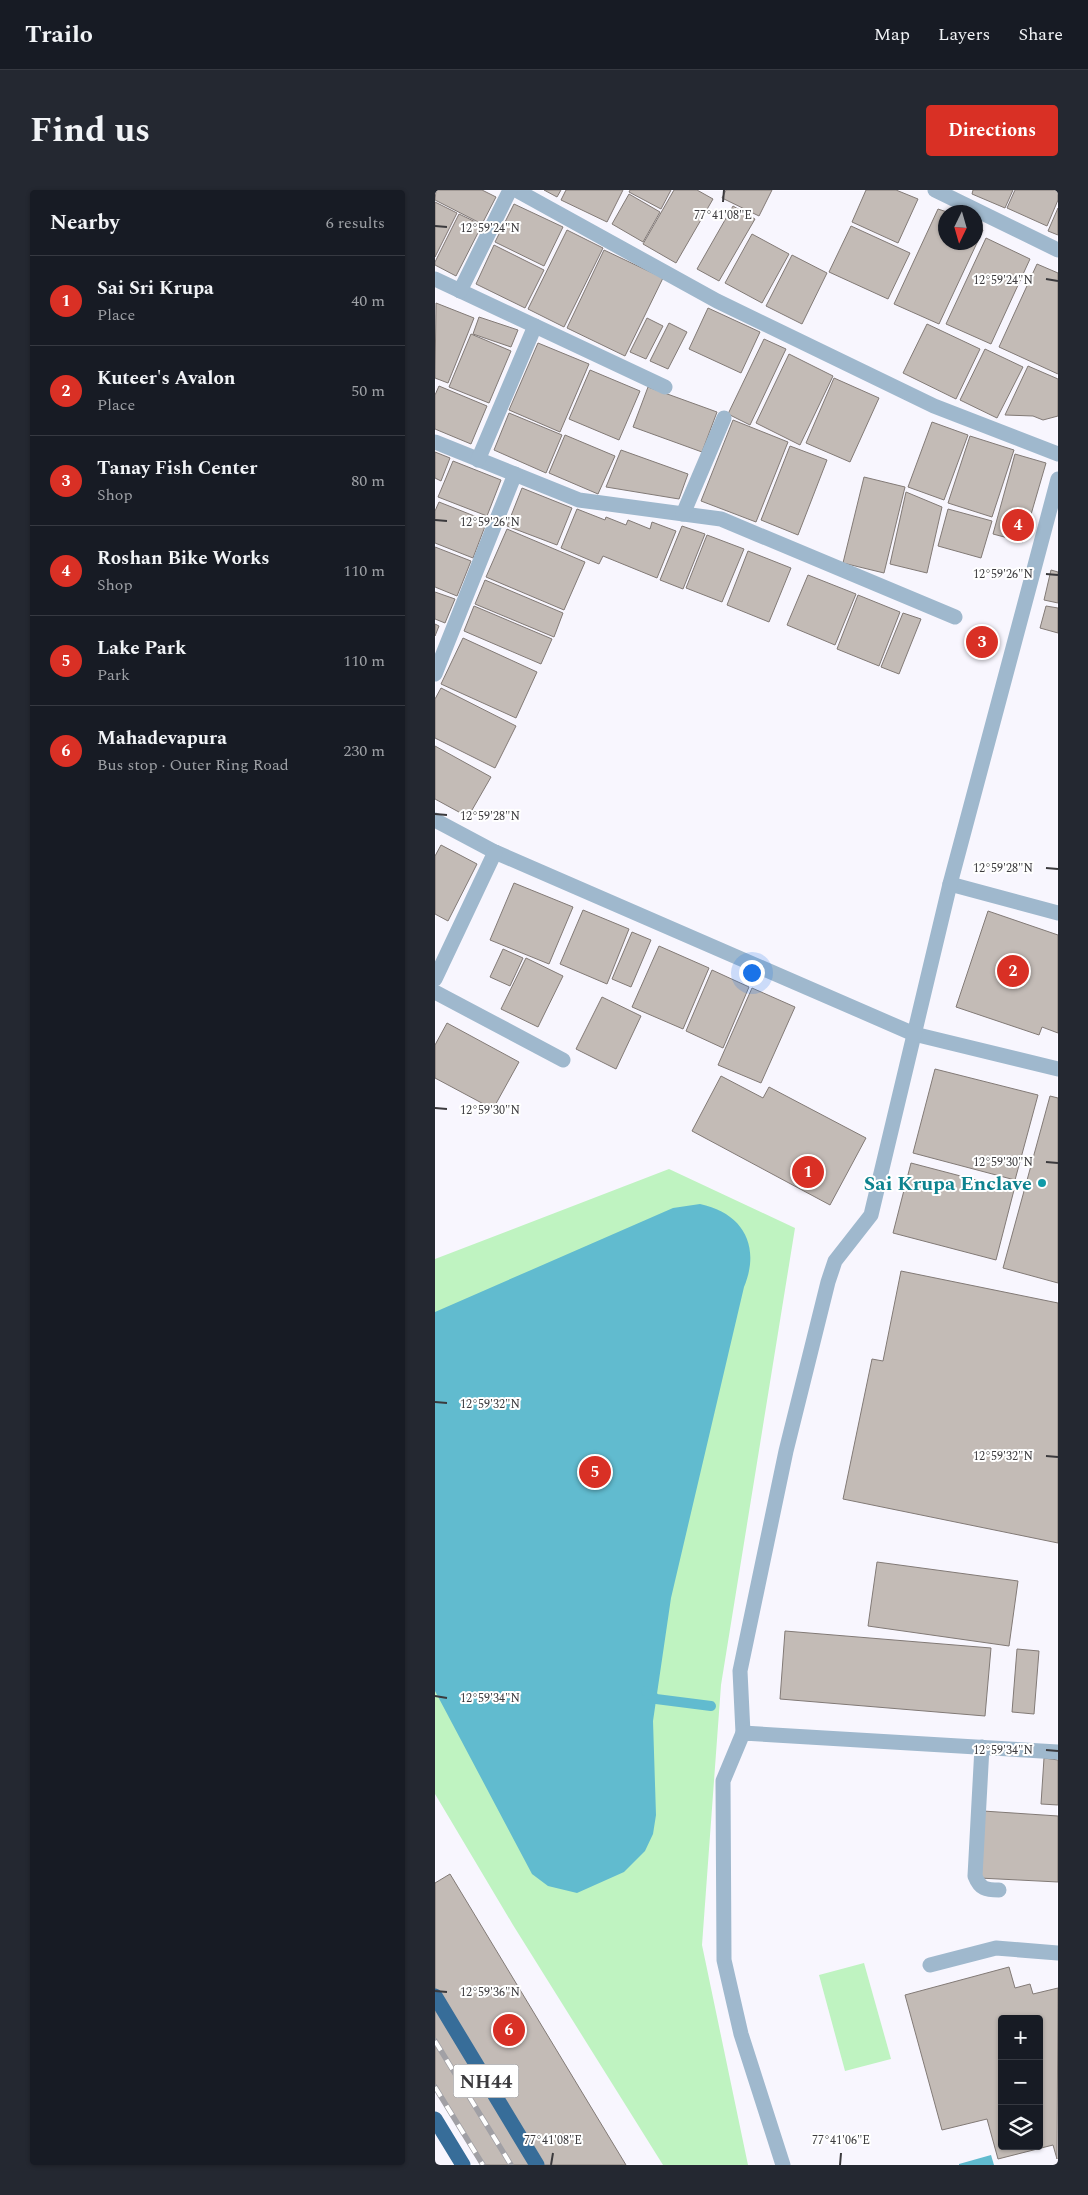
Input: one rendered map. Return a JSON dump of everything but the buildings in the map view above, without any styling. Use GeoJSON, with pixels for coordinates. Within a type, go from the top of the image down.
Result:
{"type":"FeatureCollection","features":[{"type":"Feature","properties":{"kind":"highway","name":"NH44"},"geometry":{"type":"LineString","coordinates":[[435,1996],[537,2165]]}},
{"type":"Feature","properties":{"kind":"highway","name":"NH44"},"geometry":{"type":"LineString","coordinates":[[435,2119],[463,2165]]}},
{"type":"Feature","properties":{"kind":"street"},"geometry":{"type":"LineString","coordinates":[[460,291],[510,190]]}},
{"type":"Feature","properties":{"kind":"street"},"geometry":{"type":"LineString","coordinates":[[515,190],[717,301],[934,406],[1058,454]]}},
{"type":"Feature","properties":{"kind":"street"},"geometry":{"type":"LineString","coordinates":[[935,190],[1058,250]]}},
{"type":"Feature","properties":{"kind":"street"},"geometry":{"type":"LineString","coordinates":[[435,279],[665,387]]}},
{"type":"Feature","properties":{"kind":"street"},"geometry":{"type":"LineString","coordinates":[[478,460],[535,326]]}},
{"type":"Feature","properties":{"kind":"street"},"geometry":{"type":"LineString","coordinates":[[683,514],[724,418]]}},
{"type":"Feature","properties":{"kind":"street"},"geometry":{"type":"LineString","coordinates":[[435,442],[579,500],[721,519],[955,617]]}},
{"type":"Feature","properties":{"kind":"street"},"geometry":{"type":"LineString","coordinates":[[435,674],[515,474]]}},
{"type":"Feature","properties":{"kind":"street"},"geometry":{"type":"LineString","coordinates":[[783,2165],[741,2034],[724,1960],[723,1781],[743,1733],[740,1671],[785,1451],[828,1282],[835,1261],[871,1215],[950,884],[1051,525],[1058,479]]}},
{"type":"Feature","properties":{"kind":"street"},"geometry":{"type":"LineString","coordinates":[[435,820],[495,852],[914,1034],[1058,1068]]}},
{"type":"Feature","properties":{"kind":"street"},"geometry":{"type":"LineString","coordinates":[[435,978],[495,852]]}},
{"type":"Feature","properties":{"kind":"street"},"geometry":{"type":"LineString","coordinates":[[950,884],[1058,913]]}},
{"type":"Feature","properties":{"kind":"street"},"geometry":{"type":"LineString","coordinates":[[435,992],[563,1060]]}},
{"type":"Feature","properties":{"kind":"street"},"geometry":{"type":"LineString","coordinates":[[743,1733],[1058,1752]]}},
{"type":"Feature","properties":{"kind":"street"},"geometry":{"type":"LineString","coordinates":[[982,1747],[975,1876],[979,1886],[986,1890],[999,1890]]}},
{"type":"Feature","properties":{"kind":"street"},"geometry":{"type":"LineString","coordinates":[[929,1965],[996,1948],[1058,1953]]}},
{"type":"Feature","properties":{"kind":"green space"},"geometry":{"type":"Polygon","coordinates":[[[669,1169],[795,1228],[721,1685],[702,1945],[748,2165],[663,2165],[513,1925],[435,1794],[435,1259],[669,1169]]]}},
{"type":"Feature","properties":{"kind":"green space"},"geometry":{"type":"Polygon","coordinates":[[[864,1963],[891,2059],[845,2071],[819,1975],[864,1963]]]}},
{"type":"Feature","properties":{"kind":"water"},"geometry":{"type":"Polygon","coordinates":[[[700,1204],[715,1208],[727,1215],[737,1223],[745,1234],[749,1245],[749,1272],[671,1598],[653,1721],[656,1815],[653,1834],[645,1851],[624,1872],[577,1893],[548,1886],[532,1874],[435,1691],[435,1312],[673,1208],[700,1204]]]}},
{"type":"Feature","properties":{"kind":"water"},"geometry":{"type":"Polygon","coordinates":[[[991,2155],[994,2165],[959,2165],[959,2164],[991,2155]]]}},
{"type":"Feature","properties":{"kind":"waterway"},"geometry":{"type":"LineString","coordinates":[[646,1691],[656,1699],[711,1706]]}},
{"type":"Feature","properties":{"kind":"railway"},"geometry":{"type":"LineString","coordinates":[[435,2041],[511,2165]]}},
{"type":"Feature","properties":{"kind":"railway"},"geometry":{"type":"LineString","coordinates":[[435,2087],[483,2165]]}},
{"type":"Feature","properties":{"kind":"place","name":"Roshan Bike Works"},"geometry":{"type":"Point","coordinates":[1018,525]}},
{"type":"Feature","properties":{"kind":"place","name":"Tanay Fish Center"},"geometry":{"type":"Point","coordinates":[982,642]}},
{"type":"Feature","properties":{"kind":"place","name":"Kuteer's Avalon"},"geometry":{"type":"Point","coordinates":[1013,971]}},
{"type":"Feature","properties":{"kind":"place","name":"Sai Sri Krupa"},"geometry":{"type":"Point","coordinates":[808,1172]}},
{"type":"Feature","properties":{"kind":"place","name":"Sai Krupa Enclave"},"geometry":{"type":"Point","coordinates":[1042,1183]}},
{"type":"Feature","properties":{"kind":"place","name":"Lake Park"},"geometry":{"type":"Point","coordinates":[595,1472]}},
{"type":"Feature","properties":{"kind":"place","name":"Mahadevapura"},"geometry":{"type":"Point","coordinates":[509,2030]}}]}
